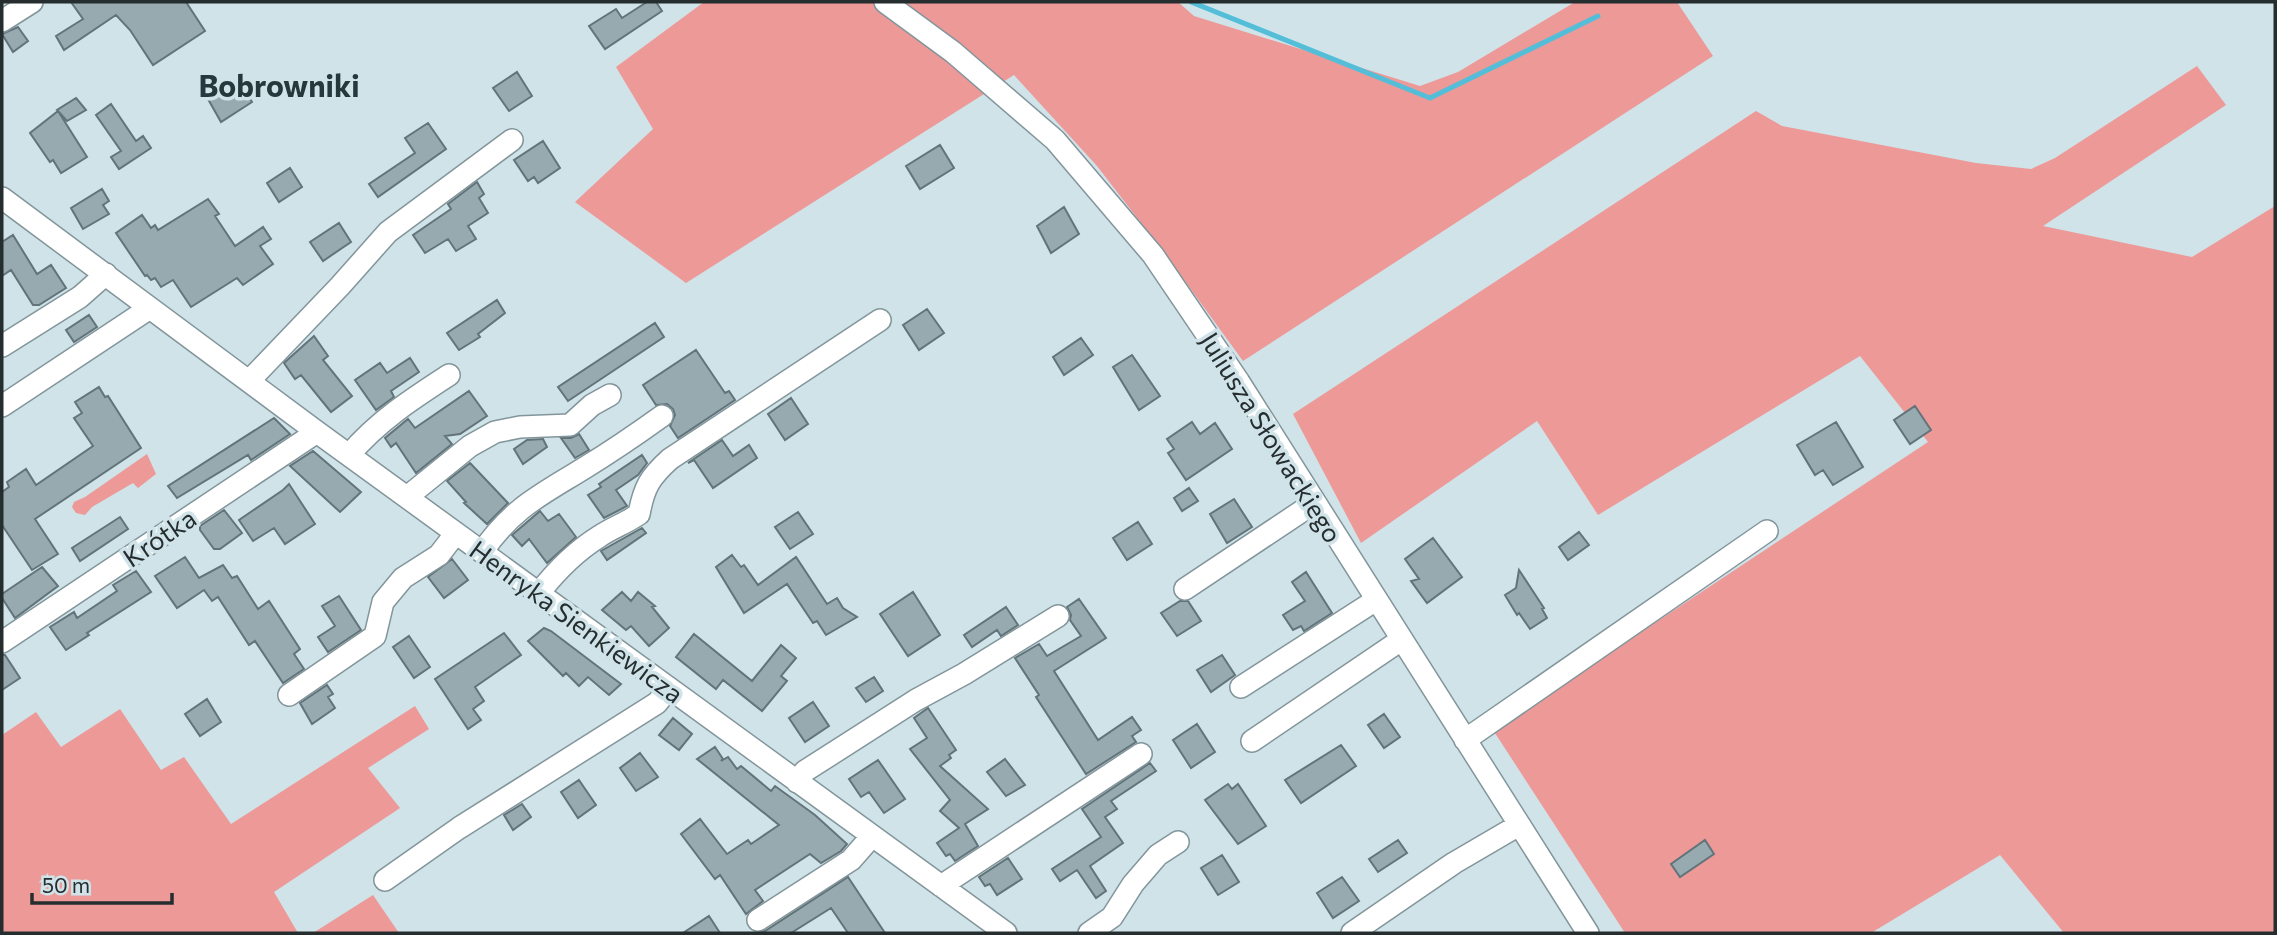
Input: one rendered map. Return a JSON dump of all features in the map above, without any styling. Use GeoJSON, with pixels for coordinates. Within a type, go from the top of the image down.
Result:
{"type":"FeatureCollection","features":[{"type":"Feature","properties":{"kind":"street"},"geometry":{"type":"LineString","coordinates":[[2,21],[32,2]]}},
{"type":"Feature","properties":{"kind":"street","name":"Juliusza Słowackiego"},"geometry":{"type":"LineString","coordinates":[[885,2],[953,52],[1055,139],[1153,255],[1239,382],[1588,933]]}},
{"type":"Feature","properties":{"kind":"street"},"geometry":{"type":"LineString","coordinates":[[250,380],[388,232],[512,140]]}},
{"type":"Feature","properties":{"kind":"street","name":"Henryka Sienkiewicza"},"geometry":{"type":"LineString","coordinates":[[2,198],[317,432],[1006,933]]}},
{"type":"Feature","properties":{"kind":"street"},"geometry":{"type":"LineString","coordinates":[[2,346],[80,297],[106,274]]}},
{"type":"Feature","properties":{"kind":"street"},"geometry":{"type":"LineString","coordinates":[[2,406],[150,308]]}},
{"type":"Feature","properties":{"kind":"street"},"geometry":{"type":"LineString","coordinates":[[539,593],[556,571],[601,535],[639,514],[642,494],[652,475],[670,459],[880,320]]}},
{"type":"Feature","properties":{"kind":"street"},"geometry":{"type":"LineString","coordinates":[[349,455],[390,414],[449,375]]}},
{"type":"Feature","properties":{"kind":"street"},"geometry":{"type":"LineString","coordinates":[[407,497],[470,446],[495,432],[570,425],[592,405],[610,395]]}},
{"type":"Feature","properties":{"kind":"street"},"geometry":{"type":"LineString","coordinates":[[482,552],[514,512],[662,416]]}},
{"type":"Feature","properties":{"kind":"street","name":"Krótka"},"geometry":{"type":"LineString","coordinates":[[2,642],[317,432]]}},
{"type":"Feature","properties":{"kind":"street"},"geometry":{"type":"LineString","coordinates":[[1185,589],[1314,503]]}},
{"type":"Feature","properties":{"kind":"street"},"geometry":{"type":"LineString","coordinates":[[1465,740],[1767,531]]}},
{"type":"Feature","properties":{"kind":"street"},"geometry":{"type":"LineString","coordinates":[[289,695],[375,636],[383,602],[403,578],[439,555],[456,533]]}},
{"type":"Feature","properties":{"kind":"street"},"geometry":{"type":"LineString","coordinates":[[1241,687],[1376,600]]}},
{"type":"Feature","properties":{"kind":"street"},"geometry":{"type":"LineString","coordinates":[[797,782],[805,771],[905,707],[1058,616]]}},
{"type":"Feature","properties":{"kind":"street"},"geometry":{"type":"LineString","coordinates":[[1252,741],[1401,640]]}},
{"type":"Feature","properties":{"kind":"street"},"geometry":{"type":"LineString","coordinates":[[385,880],[459,828],[657,703],[669,688]]}},
{"type":"Feature","properties":{"kind":"street"},"geometry":{"type":"LineString","coordinates":[[941,886],[1141,754]]}},
{"type":"Feature","properties":{"kind":"street"},"geometry":{"type":"LineString","coordinates":[[1352,933],[1454,863],[1519,825]]}},
{"type":"Feature","properties":{"kind":"street"},"geometry":{"type":"LineString","coordinates":[[758,920],[851,859],[872,836]]}},
{"type":"Feature","properties":{"kind":"street"},"geometry":{"type":"LineString","coordinates":[[1089,933],[1112,917],[1133,884],[1158,855],[1178,842]]}},
{"type":"Feature","properties":{"kind":"shaded area"},"geometry":{"type":"Polygon","coordinates":[[[704,2],[1178,2],[1194,16],[1420,86],[1458,72],[1575,2],[1677,2],[1713,56],[1243,361],[1097,166],[1014,75],[686,283],[575,202],[653,129],[616,67],[704,2]]]}},
{"type":"Feature","properties":{"kind":"shaded area"},"geometry":{"type":"Polygon","coordinates":[[[2197,66],[2226,105],[2043,226],[2192,257],[2275,206],[2275,933],[2064,933],[2000,855],[1871,933],[1625,933],[1493,730],[1928,442],[1860,356],[1598,515],[1537,421],[1361,543],[1293,414],[1756,111],[1782,126],[1976,163],[2031,169],[2055,158],[2197,66]]]}},
{"type":"Feature","properties":{"kind":"shaded area"},"geometry":{"type":"Polygon","coordinates":[[[147,454],[156,474],[138,488],[133,483],[92,507],[85,515],[76,513],[72,507],[74,502],[147,454]]]}},
{"type":"Feature","properties":{"kind":"shaded area"},"geometry":{"type":"Polygon","coordinates":[[[415,706],[429,729],[368,768],[400,808],[274,892],[298,933],[2,933],[2,735],[36,712],[61,747],[120,709],[161,770],[184,757],[231,824],[415,706]]]}},
{"type":"Feature","properties":{"kind":"shaded area"},"geometry":{"type":"Polygon","coordinates":[[[373,895],[399,933],[313,933],[373,895]]]}},
{"type":"Feature","properties":{"kind":"building"},"geometry":{"type":"Polygon","coordinates":[[[71,2],[186,2],[205,31],[153,65],[130,30],[116,15],[64,50],[56,36],[83,19],[71,2]]]}},
{"type":"Feature","properties":{"kind":"building"},"geometry":{"type":"Polygon","coordinates":[[[647,2],[656,2],[662,11],[605,49],[589,26],[616,9],[622,18],[647,2]]]}},
{"type":"Feature","properties":{"kind":"building"},"geometry":{"type":"Polygon","coordinates":[[[18,27],[28,41],[13,52],[2,34],[18,27]]]}},
{"type":"Feature","properties":{"kind":"building"},"geometry":{"type":"Polygon","coordinates":[[[517,72],[532,96],[509,111],[493,88],[517,72]]]}},
{"type":"Feature","properties":{"kind":"building"},"geometry":{"type":"Polygon","coordinates":[[[238,80],[252,102],[221,122],[208,99],[238,80]]]}},
{"type":"Feature","properties":{"kind":"building"},"geometry":{"type":"Polygon","coordinates":[[[76,98],[86,110],[67,121],[57,110],[76,98]]]}},
{"type":"Feature","properties":{"kind":"building"},"geometry":{"type":"Polygon","coordinates":[[[111,104],[136,141],[143,136],[151,148],[119,169],[111,157],[121,151],[96,115],[111,104]]]}},
{"type":"Feature","properties":{"kind":"building"},"geometry":{"type":"Polygon","coordinates":[[[58,111],[87,157],[61,173],[30,133],[58,111]]]}},
{"type":"Feature","properties":{"kind":"building"},"geometry":{"type":"Polygon","coordinates":[[[428,123],[446,149],[378,197],[369,184],[415,153],[405,138],[428,123]]]}},
{"type":"Feature","properties":{"kind":"building"},"geometry":{"type":"Polygon","coordinates":[[[543,141],[560,168],[538,183],[534,177],[528,181],[514,160],[543,141]]]}},
{"type":"Feature","properties":{"kind":"building"},"geometry":{"type":"Polygon","coordinates":[[[940,145],[954,168],[920,189],[906,166],[940,145]]]}},
{"type":"Feature","properties":{"kind":"building"},"geometry":{"type":"Polygon","coordinates":[[[290,168],[302,187],[279,202],[267,183],[290,168]]]}},
{"type":"Feature","properties":{"kind":"building"},"geometry":{"type":"Polygon","coordinates":[[[477,182],[484,194],[479,198],[488,213],[468,226],[476,239],[456,251],[448,239],[425,253],[413,235],[451,209],[448,204],[477,182]]]}},
{"type":"Feature","properties":{"kind":"building"},"geometry":{"type":"Polygon","coordinates":[[[102,189],[109,201],[103,205],[109,214],[83,229],[71,208],[102,189]]]}},
{"type":"Feature","properties":{"kind":"building"},"geometry":{"type":"Polygon","coordinates":[[[208,199],[219,214],[215,216],[235,246],[263,227],[271,239],[260,246],[273,264],[243,285],[237,278],[191,307],[173,280],[161,287],[155,278],[151,280],[145,276],[116,233],[142,215],[151,228],[155,225],[158,230],[208,199]]]}},
{"type":"Feature","properties":{"kind":"building"},"geometry":{"type":"Polygon","coordinates":[[[1064,207],[1079,234],[1051,253],[1037,226],[1064,207]]]}},
{"type":"Feature","properties":{"kind":"building"},"geometry":{"type":"Polygon","coordinates":[[[339,223],[351,242],[323,261],[310,242],[339,223]]]}},
{"type":"Feature","properties":{"kind":"building"},"geometry":{"type":"Polygon","coordinates":[[[13,235],[37,274],[51,265],[66,288],[39,305],[33,305],[11,270],[2,276],[2,242],[13,235]]]}},
{"type":"Feature","properties":{"kind":"building"},"geometry":{"type":"Polygon","coordinates":[[[497,300],[505,313],[478,334],[480,337],[459,350],[447,333],[497,300]]]}},
{"type":"Feature","properties":{"kind":"building"},"geometry":{"type":"Polygon","coordinates":[[[927,309],[944,333],[919,350],[903,325],[927,309]]]}},
{"type":"Feature","properties":{"kind":"building"},"geometry":{"type":"Polygon","coordinates":[[[89,315],[97,327],[74,342],[66,330],[89,315]]]}},
{"type":"Feature","properties":{"kind":"building"},"geometry":{"type":"Polygon","coordinates":[[[655,323],[664,337],[568,401],[558,387],[655,323]]]}},
{"type":"Feature","properties":{"kind":"building"},"geometry":{"type":"Polygon","coordinates":[[[314,336],[328,356],[323,360],[352,396],[331,412],[301,375],[295,379],[284,363],[314,336]]]}},
{"type":"Feature","properties":{"kind":"building"},"geometry":{"type":"Polygon","coordinates":[[[1081,338],[1093,355],[1064,375],[1053,357],[1081,338]]]}},
{"type":"Feature","properties":{"kind":"building"},"geometry":{"type":"Polygon","coordinates":[[[696,350],[725,393],[729,391],[735,400],[678,438],[670,426],[675,415],[673,409],[667,404],[656,405],[643,385],[696,350]]]}},
{"type":"Feature","properties":{"kind":"building"},"geometry":{"type":"Polygon","coordinates":[[[1132,355],[1160,396],[1139,410],[1113,367],[1132,355]]]}},
{"type":"Feature","properties":{"kind":"building"},"geometry":{"type":"Polygon","coordinates":[[[410,358],[419,372],[391,391],[394,397],[376,410],[355,380],[380,363],[387,373],[410,358]]]}},
{"type":"Feature","properties":{"kind":"building"},"geometry":{"type":"Polygon","coordinates":[[[99,387],[105,397],[108,396],[141,448],[35,519],[58,554],[32,570],[2,525],[2,492],[9,487],[7,482],[26,469],[36,485],[93,446],[74,418],[82,413],[75,402],[99,387]]]}},
{"type":"Feature","properties":{"kind":"building"},"geometry":{"type":"Polygon","coordinates":[[[469,391],[487,416],[460,434],[445,436],[452,444],[416,473],[396,443],[391,447],[385,438],[408,419],[415,428],[469,391]]]}},
{"type":"Feature","properties":{"kind":"building"},"geometry":{"type":"Polygon","coordinates":[[[791,398],[808,424],[785,440],[768,414],[791,398]]]}},
{"type":"Feature","properties":{"kind":"building"},"geometry":{"type":"Polygon","coordinates":[[[1915,406],[1931,430],[1910,444],[1894,420],[1915,406]]]}},
{"type":"Feature","properties":{"kind":"building"},"geometry":{"type":"Polygon","coordinates":[[[274,418],[290,434],[251,460],[248,455],[177,498],[168,486],[274,418]]]}},
{"type":"Feature","properties":{"kind":"building"},"geometry":{"type":"Polygon","coordinates":[[[1192,422],[1200,434],[1215,423],[1232,449],[1186,480],[1168,453],[1174,449],[1167,439],[1192,422]]]}},
{"type":"Feature","properties":{"kind":"building"},"geometry":{"type":"Polygon","coordinates":[[[1836,422],[1863,467],[1833,485],[1823,470],[1815,475],[1797,445],[1836,422]]]}},
{"type":"Feature","properties":{"kind":"building"},"geometry":{"type":"Polygon","coordinates":[[[579,434],[589,450],[575,458],[561,438],[571,438],[579,434]]]}},
{"type":"Feature","properties":{"kind":"building"},"geometry":{"type":"Polygon","coordinates":[[[543,439],[547,447],[523,464],[514,449],[527,440],[543,439]]]}},
{"type":"Feature","properties":{"kind":"building"},"geometry":{"type":"Polygon","coordinates":[[[722,440],[733,456],[749,445],[757,458],[713,488],[694,460],[688,463],[722,440]]]}},
{"type":"Feature","properties":{"kind":"building"},"geometry":{"type":"Polygon","coordinates":[[[313,451],[361,492],[340,512],[290,466],[313,451]]]}},
{"type":"Feature","properties":{"kind":"building"},"geometry":{"type":"Polygon","coordinates":[[[642,455],[647,463],[638,475],[616,490],[627,506],[604,518],[588,495],[601,487],[599,484],[642,455]]]}},
{"type":"Feature","properties":{"kind":"building"},"geometry":{"type":"Polygon","coordinates":[[[470,463],[508,503],[487,524],[464,503],[466,502],[447,481],[470,463]]]}},
{"type":"Feature","properties":{"kind":"building"},"geometry":{"type":"Polygon","coordinates":[[[289,484],[315,524],[285,544],[274,528],[253,541],[239,520],[289,484]]]}},
{"type":"Feature","properties":{"kind":"building"},"geometry":{"type":"Polygon","coordinates":[[[1189,488],[1198,501],[1182,511],[1174,498],[1189,488]]]}},
{"type":"Feature","properties":{"kind":"building"},"geometry":{"type":"Polygon","coordinates":[[[1234,499],[1252,527],[1227,543],[1210,514],[1234,499]]]}},
{"type":"Feature","properties":{"kind":"building"},"geometry":{"type":"Polygon","coordinates":[[[224,510],[242,533],[220,549],[214,549],[200,526],[224,510]]]}},
{"type":"Feature","properties":{"kind":"building"},"geometry":{"type":"Polygon","coordinates":[[[540,511],[548,521],[559,514],[576,537],[547,563],[529,539],[522,546],[512,535],[540,511]]]}},
{"type":"Feature","properties":{"kind":"building"},"geometry":{"type":"Polygon","coordinates":[[[798,512],[813,534],[790,549],[775,527],[798,512]]]}},
{"type":"Feature","properties":{"kind":"building"},"geometry":{"type":"Polygon","coordinates":[[[120,517],[128,529],[80,561],[72,548],[120,517]]]}},
{"type":"Feature","properties":{"kind":"building"},"geometry":{"type":"Polygon","coordinates":[[[1138,522],[1152,544],[1127,560],[1113,538],[1138,522]]]}},
{"type":"Feature","properties":{"kind":"building"},"geometry":{"type":"Polygon","coordinates":[[[642,528],[646,533],[607,560],[601,551],[642,528]]]}},
{"type":"Feature","properties":{"kind":"building"},"geometry":{"type":"Polygon","coordinates":[[[1579,532],[1589,545],[1568,560],[1559,547],[1579,532]]]}},
{"type":"Feature","properties":{"kind":"building"},"geometry":{"type":"Polygon","coordinates":[[[1433,538],[1462,577],[1427,603],[1411,581],[1419,579],[1405,559],[1433,538]]]}},
{"type":"Feature","properties":{"kind":"building"},"geometry":{"type":"Polygon","coordinates":[[[732,555],[741,567],[744,565],[758,585],[796,557],[827,604],[837,598],[843,608],[857,617],[826,635],[817,621],[813,623],[787,584],[744,613],[716,567],[732,555]]]}},
{"type":"Feature","properties":{"kind":"building"},"geometry":{"type":"Polygon","coordinates":[[[185,557],[199,578],[223,565],[232,578],[237,576],[258,609],[269,601],[300,649],[294,654],[304,669],[283,683],[255,641],[249,645],[218,597],[212,601],[204,590],[177,608],[155,576],[185,557]]]}},
{"type":"Feature","properties":{"kind":"building"},"geometry":{"type":"Polygon","coordinates":[[[452,559],[468,580],[444,598],[428,577],[452,559]]]}},
{"type":"Feature","properties":{"kind":"building"},"geometry":{"type":"Polygon","coordinates":[[[42,567],[58,586],[15,618],[2,594],[42,567]]]}},
{"type":"Feature","properties":{"kind":"building"},"geometry":{"type":"Polygon","coordinates":[[[1519,570],[1544,608],[1542,609],[1547,618],[1530,629],[1519,613],[1517,615],[1505,595],[1516,588],[1519,570]]]}},
{"type":"Feature","properties":{"kind":"building"},"geometry":{"type":"Polygon","coordinates":[[[136,571],[151,592],[87,633],[89,635],[66,650],[50,627],[74,612],[77,618],[117,591],[113,585],[136,571]]]}},
{"type":"Feature","properties":{"kind":"building"},"geometry":{"type":"Polygon","coordinates":[[[1306,572],[1332,613],[1304,631],[1301,626],[1293,630],[1283,615],[1305,601],[1292,582],[1306,572]]]}},
{"type":"Feature","properties":{"kind":"building"},"geometry":{"type":"Polygon","coordinates":[[[622,592],[631,601],[638,592],[655,606],[652,607],[669,628],[649,646],[631,626],[626,630],[602,610],[622,592]]]}},
{"type":"Feature","properties":{"kind":"building"},"geometry":{"type":"Polygon","coordinates":[[[913,592],[940,635],[908,656],[880,614],[913,592]]]}},
{"type":"Feature","properties":{"kind":"building"},"geometry":{"type":"Polygon","coordinates":[[[339,596],[361,630],[328,652],[318,637],[335,626],[322,606],[339,596]]]}},
{"type":"Feature","properties":{"kind":"building"},"geometry":{"type":"Polygon","coordinates":[[[1079,599],[1106,638],[1054,671],[1098,740],[1132,717],[1141,730],[1132,736],[1136,742],[1086,774],[1036,697],[1039,695],[1015,658],[1039,644],[1047,656],[1081,636],[1070,620],[1067,607],[1079,599]]]}},
{"type":"Feature","properties":{"kind":"building"},"geometry":{"type":"Polygon","coordinates":[[[1180,601],[1188,601],[1201,621],[1177,636],[1161,613],[1180,601]]]}},
{"type":"Feature","properties":{"kind":"building"},"geometry":{"type":"Polygon","coordinates":[[[1006,607],[1018,625],[1001,636],[997,630],[972,647],[964,635],[1006,607]]]}},
{"type":"Feature","properties":{"kind":"building"},"geometry":{"type":"Polygon","coordinates":[[[544,628],[621,684],[609,695],[588,677],[579,686],[566,673],[563,676],[528,641],[544,628]]]}},
{"type":"Feature","properties":{"kind":"building"},"geometry":{"type":"Polygon","coordinates":[[[504,633],[521,655],[475,687],[484,701],[473,709],[481,720],[468,729],[435,679],[504,633]]]}},
{"type":"Feature","properties":{"kind":"building"},"geometry":{"type":"Polygon","coordinates":[[[694,634],[752,681],[781,645],[796,658],[781,676],[787,681],[762,711],[723,680],[716,689],[676,657],[694,634]]]}},
{"type":"Feature","properties":{"kind":"building"},"geometry":{"type":"Polygon","coordinates":[[[409,636],[430,667],[414,678],[393,647],[409,636]]]}},
{"type":"Feature","properties":{"kind":"building"},"geometry":{"type":"Polygon","coordinates":[[[2,655],[5,655],[20,678],[2,690],[2,655]]]}},
{"type":"Feature","properties":{"kind":"building"},"geometry":{"type":"Polygon","coordinates":[[[1222,655],[1235,675],[1211,692],[1197,670],[1222,655]]]}},
{"type":"Feature","properties":{"kind":"building"},"geometry":{"type":"Polygon","coordinates":[[[874,677],[883,691],[866,702],[856,688],[874,677]]]}},
{"type":"Feature","properties":{"kind":"building"},"geometry":{"type":"Polygon","coordinates":[[[327,685],[333,694],[328,697],[335,708],[312,724],[300,703],[327,685]]]}},
{"type":"Feature","properties":{"kind":"building"},"geometry":{"type":"Polygon","coordinates":[[[207,699],[221,722],[200,736],[185,714],[207,699]]]}},
{"type":"Feature","properties":{"kind":"building"},"geometry":{"type":"Polygon","coordinates":[[[813,702],[829,726],[805,742],[789,718],[813,702]]]}},
{"type":"Feature","properties":{"kind":"building"},"geometry":{"type":"Polygon","coordinates":[[[928,708],[956,750],[949,755],[951,758],[940,766],[988,809],[965,824],[978,846],[955,861],[950,854],[946,856],[937,843],[959,828],[940,811],[950,800],[910,749],[927,738],[914,718],[928,708]]]}},
{"type":"Feature","properties":{"kind":"building"},"geometry":{"type":"Polygon","coordinates":[[[1384,714],[1400,737],[1384,748],[1368,725],[1384,714]]]}},
{"type":"Feature","properties":{"kind":"building"},"geometry":{"type":"Polygon","coordinates":[[[673,718],[692,734],[679,750],[659,735],[673,718]]]}},
{"type":"Feature","properties":{"kind":"building"},"geometry":{"type":"Polygon","coordinates":[[[1197,724],[1215,752],[1191,768],[1173,740],[1197,724]]]}},
{"type":"Feature","properties":{"kind":"building"},"geometry":{"type":"Polygon","coordinates":[[[1341,745],[1356,766],[1301,803],[1285,780],[1341,745]]]}},
{"type":"Feature","properties":{"kind":"building"},"geometry":{"type":"Polygon","coordinates":[[[715,747],[723,759],[721,761],[728,757],[737,769],[741,766],[771,791],[775,786],[815,815],[847,844],[841,851],[821,863],[810,854],[755,890],[763,901],[746,914],[720,875],[715,879],[681,834],[700,819],[727,854],[748,840],[751,844],[779,825],[697,759],[715,747]]]}},
{"type":"Feature","properties":{"kind":"building"},"geometry":{"type":"Polygon","coordinates":[[[640,753],[658,777],[636,791],[620,768],[640,753]]]}},
{"type":"Feature","properties":{"kind":"building"},"geometry":{"type":"Polygon","coordinates":[[[1005,759],[1025,785],[1006,796],[987,772],[1005,759]]]}},
{"type":"Feature","properties":{"kind":"building"},"geometry":{"type":"Polygon","coordinates":[[[878,760],[905,799],[884,813],[869,792],[861,797],[849,779],[878,760]]]}},
{"type":"Feature","properties":{"kind":"building"},"geometry":{"type":"Polygon","coordinates":[[[1150,763],[1156,771],[1111,801],[1117,809],[1105,817],[1123,843],[1090,866],[1106,891],[1096,898],[1077,870],[1060,881],[1052,869],[1101,837],[1082,809],[1150,763]]]}},
{"type":"Feature","properties":{"kind":"building"},"geometry":{"type":"Polygon","coordinates":[[[579,780],[596,805],[578,818],[561,792],[579,780]]]}},
{"type":"Feature","properties":{"kind":"building"},"geometry":{"type":"Polygon","coordinates":[[[1228,784],[1232,789],[1238,784],[1266,826],[1238,844],[1205,800],[1228,784]]]}},
{"type":"Feature","properties":{"kind":"building"},"geometry":{"type":"Polygon","coordinates":[[[522,804],[531,817],[513,830],[504,815],[522,804]]]}},
{"type":"Feature","properties":{"kind":"building"},"geometry":{"type":"Polygon","coordinates":[[[1398,840],[1407,853],[1378,872],[1369,859],[1398,840]]]}},
{"type":"Feature","properties":{"kind":"building"},"geometry":{"type":"Polygon","coordinates":[[[1705,840],[1714,854],[1680,877],[1671,864],[1705,840]]]}},
{"type":"Feature","properties":{"kind":"building"},"geometry":{"type":"Polygon","coordinates":[[[1222,855],[1239,882],[1218,895],[1201,868],[1222,855]]]}},
{"type":"Feature","properties":{"kind":"building"},"geometry":{"type":"Polygon","coordinates":[[[1008,858],[1022,879],[997,895],[990,884],[985,886],[979,877],[1008,858]]]}},
{"type":"Feature","properties":{"kind":"building"},"geometry":{"type":"Polygon","coordinates":[[[848,877],[885,933],[848,933],[831,908],[791,933],[758,933],[765,931],[848,877]]]}},
{"type":"Feature","properties":{"kind":"building"},"geometry":{"type":"Polygon","coordinates":[[[1342,877],[1359,901],[1333,918],[1317,893],[1342,877]]]}},
{"type":"Feature","properties":{"kind":"building"},"geometry":{"type":"Polygon","coordinates":[[[709,916],[720,933],[683,933],[709,916]]]}},
{"type":"Feature","properties":{"kind":"waterway"},"geometry":{"type":"LineString","coordinates":[[1191,2],[1430,98],[1598,16]]}},
{"type":"Feature","properties":{"kind":"district","name":"Bobrowniki"},"geometry":{"type":"Point","coordinates":[279,84]}}]}
